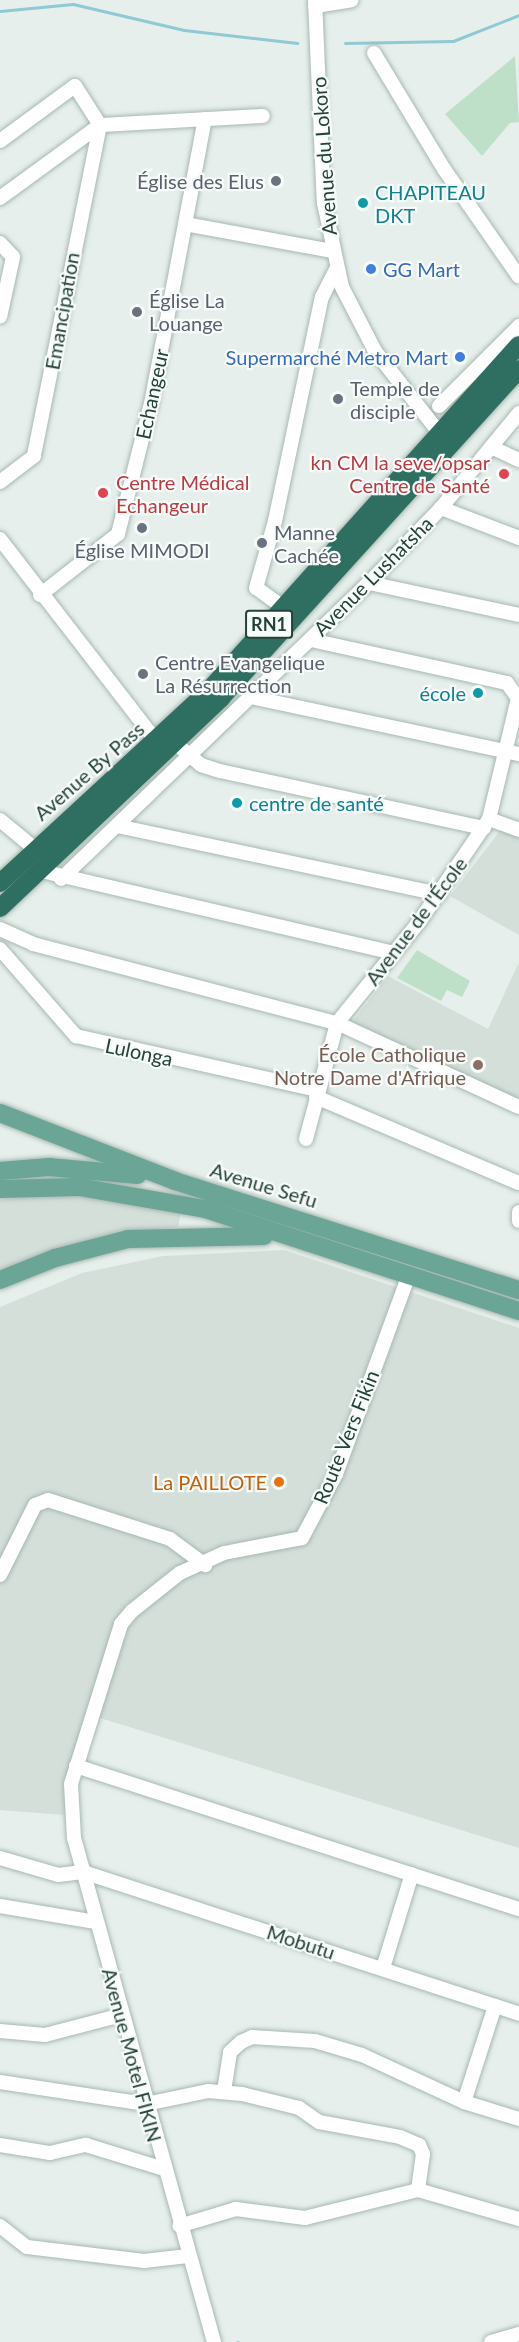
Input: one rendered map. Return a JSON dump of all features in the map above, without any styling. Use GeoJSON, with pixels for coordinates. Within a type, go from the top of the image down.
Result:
{"type":"FeatureCollection","features":[{"type":"Feature","properties":{"kind":"highway","name":"Avenue By Pass"},"geometry":{"type":"LineString","coordinates":[[2,897],[37,870],[166,746],[463,419],[519,345]]}},
{"type":"Feature","properties":{"kind":"highway","name":"Avenue By Pass"},"geometry":{"type":"LineString","coordinates":[[463,419],[519,369]]}},
{"type":"Feature","properties":{"kind":"highway","name":"Avenue By Pass"},"geometry":{"type":"LineString","coordinates":[[2,897],[34,848],[166,746],[284,608],[445,439]]}},
{"type":"Feature","properties":{"kind":"main road","name":"Avenue Sefu"},"geometry":{"type":"LineString","coordinates":[[0,1113],[175,1181],[519,1290]]}},
{"type":"Feature","properties":{"kind":"main road"},"geometry":{"type":"LineString","coordinates":[[0,1172],[80,1169],[175,1181]]}},
{"type":"Feature","properties":{"kind":"main road"},"geometry":{"type":"LineString","coordinates":[[0,1189],[112,1191],[205,1209],[519,1311]]}},
{"type":"Feature","properties":{"kind":"main road"},"geometry":{"type":"LineString","coordinates":[[0,1280],[55,1258],[128,1239],[240,1234],[297,1239]]}},
{"type":"Feature","properties":{"kind":"main road"},"geometry":{"type":"LineString","coordinates":[[349,1256],[356,1237]]}},
{"type":"Feature","properties":{"kind":"street"},"geometry":{"type":"LineString","coordinates":[[315,3],[352,0]]}},
{"type":"Feature","properties":{"kind":"street","name":"Avenue du Lokoro"},"geometry":{"type":"LineString","coordinates":[[315,3],[324,203],[337,268],[375,351],[414,395],[445,439]]}},
{"type":"Feature","properties":{"kind":"street"},"geometry":{"type":"LineString","coordinates":[[374,53],[444,169],[519,277]]}},
{"type":"Feature","properties":{"kind":"street"},"geometry":{"type":"LineString","coordinates":[[0,141],[75,86],[100,125]]}},
{"type":"Feature","properties":{"kind":"street"},"geometry":{"type":"LineString","coordinates":[[0,198],[100,125],[263,116]]}},
{"type":"Feature","properties":{"kind":"street","name":"Echangeur"},"geometry":{"type":"LineString","coordinates":[[40,595],[118,534],[185,224],[205,119]]}},
{"type":"Feature","properties":{"kind":"street","name":"Emancipation"},"geometry":{"type":"LineString","coordinates":[[0,482],[34,456],[100,125]]}},
{"type":"Feature","properties":{"kind":"street"},"geometry":{"type":"LineString","coordinates":[[185,224],[332,251]]}},
{"type":"Feature","properties":{"kind":"street"},"geometry":{"type":"LineString","coordinates":[[0,243],[13,257],[0,317]]}},
{"type":"Feature","properties":{"kind":"street"},"geometry":{"type":"LineString","coordinates":[[284,608],[256,588],[275,521],[322,297],[337,268]]}},
{"type":"Feature","properties":{"kind":"street"},"geometry":{"type":"LineString","coordinates":[[439,406],[519,326]]}},
{"type":"Feature","properties":{"kind":"street","name":"Avenue du Lokoro"},"geometry":{"type":"LineString","coordinates":[[414,395],[463,419]]}},
{"type":"Feature","properties":{"kind":"street","name":"Avenue Lushatsha"},"geometry":{"type":"LineString","coordinates":[[61,879],[255,698],[369,583],[441,508],[519,413]]}},
{"type":"Feature","properties":{"kind":"street"},"geometry":{"type":"LineString","coordinates":[[491,447],[519,460]]}},
{"type":"Feature","properties":{"kind":"street"},"geometry":{"type":"LineString","coordinates":[[441,508],[519,538]]}},
{"type":"Feature","properties":{"kind":"street"},"geometry":{"type":"LineString","coordinates":[[0,539],[40,595],[166,746],[220,771],[519,830]]}},
{"type":"Feature","properties":{"kind":"street"},"geometry":{"type":"LineString","coordinates":[[369,583],[519,615]]}},
{"type":"Feature","properties":{"kind":"street"},"geometry":{"type":"LineString","coordinates":[[311,640],[507,684],[518,698]]}},
{"type":"Feature","properties":{"kind":"street"},"geometry":{"type":"LineString","coordinates":[[255,698],[519,754]]}},
{"type":"Feature","properties":{"kind":"street","name":"Avenue de l'École"},"geometry":{"type":"LineString","coordinates":[[306,1139],[316,1093],[337,1023],[440,894],[487,823],[518,698]]}},
{"type":"Feature","properties":{"kind":"street"},"geometry":{"type":"LineString","coordinates":[[0,820],[34,848]]}},
{"type":"Feature","properties":{"kind":"street"},"geometry":{"type":"LineString","coordinates":[[117,826],[440,894]]}},
{"type":"Feature","properties":{"kind":"street"},"geometry":{"type":"LineString","coordinates":[[37,870],[61,879],[395,953]]}},
{"type":"Feature","properties":{"kind":"street"},"geometry":{"type":"LineString","coordinates":[[0,929],[33,944],[337,1023],[519,1107]]}},
{"type":"Feature","properties":{"kind":"street","name":"Lulonga"},"geometry":{"type":"LineString","coordinates":[[0,949],[76,1036],[316,1093],[519,1183]]}},
{"type":"Feature","properties":{"kind":"street"},"geometry":{"type":"LineString","coordinates":[[519,1212],[519,1221]]}},
{"type":"Feature","properties":{"kind":"street","name":"Route Vers Fikin"},"geometry":{"type":"LineString","coordinates":[[121,1624],[161,1585],[224,1553],[302,1538],[336,1474],[409,1275]]}},
{"type":"Feature","properties":{"kind":"street"},"geometry":{"type":"LineString","coordinates":[[0,1575],[35,1505],[48,1500],[170,1539],[205,1564]]}},
{"type":"Feature","properties":{"kind":"street","name":"Avenue Motel FIKIN"},"geometry":{"type":"LineString","coordinates":[[121,1624],[76,1766],[70,1817],[96,1922],[179,2226],[214,2342]]}},
{"type":"Feature","properties":{"kind":"street"},"geometry":{"type":"LineString","coordinates":[[76,1766],[519,1909]]}},
{"type":"Feature","properties":{"kind":"street"},"geometry":{"type":"LineString","coordinates":[[0,1858],[58,1875],[83,1872]]}},
{"type":"Feature","properties":{"kind":"street","name":"Mobutu"},"geometry":{"type":"LineString","coordinates":[[83,1872],[519,2014]]}},
{"type":"Feature","properties":{"kind":"street"},"geometry":{"type":"LineString","coordinates":[[383,1968],[412,1874]]}},
{"type":"Feature","properties":{"kind":"street"},"geometry":{"type":"LineString","coordinates":[[0,1906],[96,1922]]}},
{"type":"Feature","properties":{"kind":"street"},"geometry":{"type":"LineString","coordinates":[[464,2102],[495,2006]]}},
{"type":"Feature","properties":{"kind":"street"},"geometry":{"type":"LineString","coordinates":[[0,2031],[51,2034],[122,2015]]}},
{"type":"Feature","properties":{"kind":"street"},"geometry":{"type":"LineString","coordinates":[[224,2091],[230,2052],[241,2042],[252,2037],[286,2038],[337,2045],[464,2102],[519,2119]]}},
{"type":"Feature","properties":{"kind":"street"},"geometry":{"type":"LineString","coordinates":[[0,2082],[146,2104],[224,2091],[299,2108],[319,2122],[419,2145],[423,2154],[418,2190]]}},
{"type":"Feature","properties":{"kind":"street"},"geometry":{"type":"LineString","coordinates":[[1,2142],[38,2153],[97,2147],[164,2169]]}},
{"type":"Feature","properties":{"kind":"street"},"geometry":{"type":"LineString","coordinates":[[179,2226],[237,2209],[305,2218],[418,2190],[519,2219]]}},
{"type":"Feature","properties":{"kind":"street"},"geometry":{"type":"LineString","coordinates":[[0,2226],[27,2247],[153,2261],[189,2256]]}},
{"type":"Feature","properties":{"kind":"street"},"geometry":{"type":"LineString","coordinates":[[491,2342],[519,2334]]}},
{"type":"Feature","properties":{"kind":"shaded area"},"geometry":{"type":"Polygon","coordinates":[[[503,827],[519,833],[519,935],[450,896],[503,827]]]}},
{"type":"Feature","properties":{"kind":"shaded area","name":"École Catholique Notre Dame d'Afrique"},"geometry":{"type":"Polygon","coordinates":[[[519,962],[519,1100],[349,1026],[388,976],[488,1029],[519,962]]]}},
{"type":"Feature","properties":{"kind":"shaded area"},"geometry":{"type":"Polygon","coordinates":[[[65,1194],[137,1202],[181,1212],[178,1227],[117,1234],[0,1270],[0,1200],[65,1194]]]}},
{"type":"Feature","properties":{"kind":"shaded area"},"geometry":{"type":"Polygon","coordinates":[[[284,1250],[519,1328],[519,1848],[97,1717],[64,1815],[0,1810],[0,1307],[82,1273],[163,1256],[284,1250]]]}},
{"type":"Feature","properties":{"kind":"green space"},"geometry":{"type":"Polygon","coordinates":[[[515,56],[519,122],[510,123],[482,156],[445,114],[515,56]]]}},
{"type":"Feature","properties":{"kind":"green space"},"geometry":{"type":"Polygon","coordinates":[[[417,950],[470,981],[462,997],[447,990],[441,1001],[397,978],[417,950]]]}},
{"type":"Feature","properties":{"kind":"waterway"},"geometry":{"type":"LineString","coordinates":[[0,11],[73,4],[184,30],[297,43]]}},
{"type":"Feature","properties":{"kind":"waterway"},"geometry":{"type":"LineString","coordinates":[[345,43],[453,41],[519,15]]}},
{"type":"Feature","properties":{"kind":"place","name":"Église des Elus"},"geometry":{"type":"Point","coordinates":[276,181]}},
{"type":"Feature","properties":{"kind":"place","name":"CHAPITEAU DKT"},"geometry":{"type":"Point","coordinates":[363,203]}},
{"type":"Feature","properties":{"kind":"place","name":"GG Mart"},"geometry":{"type":"Point","coordinates":[371,269]}},
{"type":"Feature","properties":{"kind":"place","name":"Église La Louange"},"geometry":{"type":"Point","coordinates":[137,312]}},
{"type":"Feature","properties":{"kind":"place","name":"Supermarché Metro Mart"},"geometry":{"type":"Point","coordinates":[460,357]}},
{"type":"Feature","properties":{"kind":"place","name":"Temple de disciple"},"geometry":{"type":"Point","coordinates":[338,399]}},
{"type":"Feature","properties":{"kind":"place","name":"kn CM la seve/opsar Centre de Santé"},"geometry":{"type":"Point","coordinates":[504,474]}},
{"type":"Feature","properties":{"kind":"place","name":"Centre Médical Echangeur"},"geometry":{"type":"Point","coordinates":[103,493]}},
{"type":"Feature","properties":{"kind":"place","name":"Église MIMODI"},"geometry":{"type":"Point","coordinates":[142,528]}},
{"type":"Feature","properties":{"kind":"place","name":"Manne Cachée"},"geometry":{"type":"Point","coordinates":[262,543]}},
{"type":"Feature","properties":{"kind":"place","name":"Centre Evangelique La Résurrection"},"geometry":{"type":"Point","coordinates":[143,674]}},
{"type":"Feature","properties":{"kind":"place","name":"école"},"geometry":{"type":"Point","coordinates":[478,693]}},
{"type":"Feature","properties":{"kind":"place","name":"centre de santé"},"geometry":{"type":"Point","coordinates":[237,803]}},
{"type":"Feature","properties":{"kind":"place","name":"École Catholique Notre Dame d'Afrique"},"geometry":{"type":"Point","coordinates":[478,1065]}},
{"type":"Feature","properties":{"kind":"place","name":"La PAILLOTE"},"geometry":{"type":"Point","coordinates":[279,1482]}}]}
